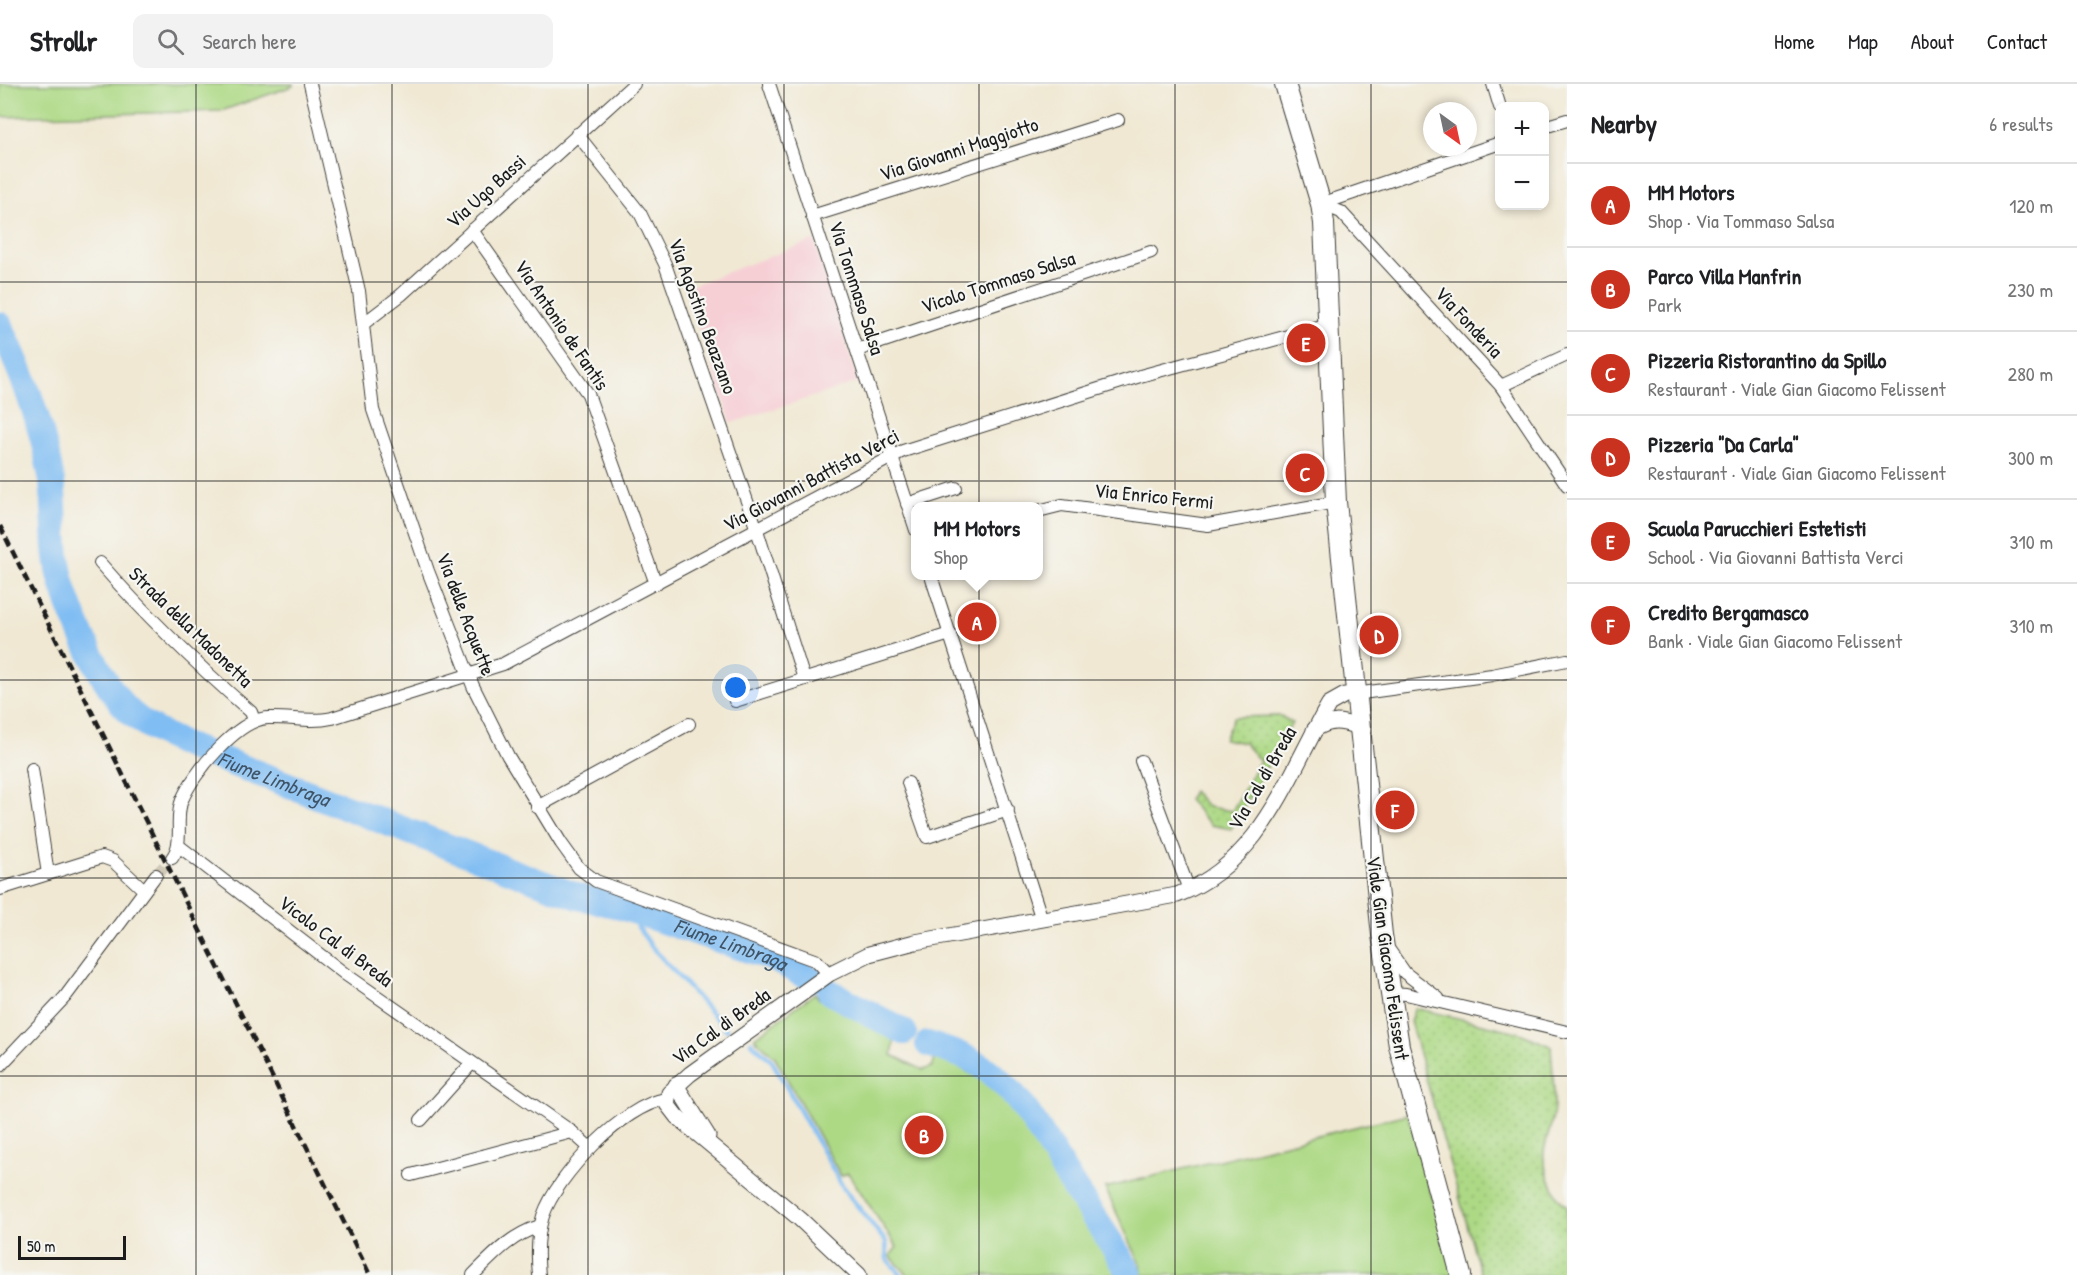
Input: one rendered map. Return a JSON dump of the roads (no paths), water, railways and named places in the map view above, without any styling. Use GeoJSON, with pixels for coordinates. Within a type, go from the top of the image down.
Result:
{"type":"FeatureCollection","features":[{"type":"Feature","properties":{"kind":"main road","name":"Viale Gian Giacomo Felissent"},"geometry":{"type":"LineString","coordinates":[[1285,84],[1321,204],[1326,243],[1336,502],[1355,694],[1390,993],[1403,1064],[1461,1275]]}},
{"type":"Feature","properties":{"kind":"street","name":"Via delle Acquette"},"geometry":{"type":"LineString","coordinates":[[310,84],[359,291],[376,418],[428,571],[469,677],[493,729],[537,807],[579,867],[596,881],[817,961],[829,974]]}},
{"type":"Feature","properties":{"kind":"street","name":"Via Ugo Bassi"},"geometry":{"type":"LineString","coordinates":[[363,324],[401,295],[634,84]]}},
{"type":"Feature","properties":{"kind":"street","name":"Via Tommaso Salsa"},"geometry":{"type":"LineString","coordinates":[[768,84],[911,517]]}},
{"type":"Feature","properties":{"kind":"street"},"geometry":{"type":"LineString","coordinates":[[1492,84],[1498,102]]}},
{"type":"Feature","properties":{"kind":"street","name":"Via Giovanni Maggiotto"},"geometry":{"type":"LineString","coordinates":[[812,216],[1118,120]]}},
{"type":"Feature","properties":{"kind":"street"},"geometry":{"type":"LineString","coordinates":[[1549,126],[1567,120]]}},
{"type":"Feature","properties":{"kind":"street","name":"Via Agostino Beazzano"},"geometry":{"type":"LineString","coordinates":[[577,135],[626,192],[654,238],[683,311],[757,530],[804,679]]}},
{"type":"Feature","properties":{"kind":"street"},"geometry":{"type":"LineString","coordinates":[[1321,204],[1495,145]]}},
{"type":"Feature","properties":{"kind":"street","name":"Via Fonderia"},"geometry":{"type":"LineString","coordinates":[[1321,204],[1341,212],[1501,386],[1567,485]]}},
{"type":"Feature","properties":{"kind":"street","name":"Via Antonio de Fantis"},"geometry":{"type":"LineString","coordinates":[[472,230],[588,394],[656,584]]}},
{"type":"Feature","properties":{"kind":"street","name":"Vicolo Tommaso Salsa"},"geometry":{"type":"LineString","coordinates":[[857,350],[1151,252]]}},
{"type":"Feature","properties":{"kind":"street","name":"Via Giovanni Battista Verci"},"geometry":{"type":"LineString","coordinates":[[469,677],[503,664],[656,584],[891,456],[1047,404],[1329,325]]}},
{"type":"Feature","properties":{"kind":"street"},"geometry":{"type":"LineString","coordinates":[[1501,386],[1567,355]]}},
{"type":"Feature","properties":{"kind":"street"},"geometry":{"type":"LineString","coordinates":[[913,502],[956,488]]}},
{"type":"Feature","properties":{"kind":"street","name":"Via Enrico Fermi"},"geometry":{"type":"LineString","coordinates":[[1043,510],[1062,505],[1208,525],[1336,502]]}},
{"type":"Feature","properties":{"kind":"street"},"geometry":{"type":"LineString","coordinates":[[907,504],[911,503]]}},
{"type":"Feature","properties":{"kind":"street","name":"Strada della Madonetta"},"geometry":{"type":"LineString","coordinates":[[100,563],[147,617],[202,670],[251,712],[254,720]]}},
{"type":"Feature","properties":{"kind":"street"},"geometry":{"type":"LineString","coordinates":[[932,580],[1042,920]]}},
{"type":"Feature","properties":{"kind":"street"},"geometry":{"type":"LineString","coordinates":[[735,701],[950,634]]}},
{"type":"Feature","properties":{"kind":"street"},"geometry":{"type":"LineString","coordinates":[[1355,694],[1491,675],[1567,660]]}},
{"type":"Feature","properties":{"kind":"street"},"geometry":{"type":"LineString","coordinates":[[172,858],[178,846],[181,803],[218,749],[234,733],[254,720],[267,718],[318,721],[469,677]]}},
{"type":"Feature","properties":{"kind":"street","name":"Via Cal di Breda"},"geometry":{"type":"LineString","coordinates":[[539,1275],[540,1226],[556,1191],[590,1148],[653,1101],[666,1099],[676,1085],[829,974],[869,954],[892,947],[1144,902],[1189,891],[1208,881],[1240,855],[1271,810],[1329,704],[1345,695],[1355,694]]}},
{"type":"Feature","properties":{"kind":"street","name":"Via Cal di Breda"},"geometry":{"type":"LineString","coordinates":[[1314,730],[1327,722],[1336,721],[1359,727]]}},
{"type":"Feature","properties":{"kind":"street"},"geometry":{"type":"LineString","coordinates":[[537,807],[689,724]]}},
{"type":"Feature","properties":{"kind":"street"},"geometry":{"type":"LineString","coordinates":[[1141,761],[1189,891]]}},
{"type":"Feature","properties":{"kind":"street"},"geometry":{"type":"LineString","coordinates":[[32,769],[48,874]]}},
{"type":"Feature","properties":{"kind":"street"},"geometry":{"type":"LineString","coordinates":[[908,783],[927,837],[1008,810]]}},
{"type":"Feature","properties":{"kind":"street","name":"Vicolo Cal di Breda"},"geometry":{"type":"LineString","coordinates":[[178,846],[345,974],[572,1132],[590,1148]]}},
{"type":"Feature","properties":{"kind":"street"},"geometry":{"type":"LineString","coordinates":[[0,889],[102,857],[113,861],[144,890]]}},
{"type":"Feature","properties":{"kind":"street"},"geometry":{"type":"LineString","coordinates":[[0,1066],[65,997],[156,875]]}},
{"type":"Feature","properties":{"kind":"street"},"geometry":{"type":"LineString","coordinates":[[1382,935],[1396,963],[1405,973],[1426,991],[1449,1004]]}},
{"type":"Feature","properties":{"kind":"street"},"geometry":{"type":"LineString","coordinates":[[1390,993],[1406,994],[1567,1032]]}},
{"type":"Feature","properties":{"kind":"street"},"geometry":{"type":"LineString","coordinates":[[421,1120],[472,1063]]}},
{"type":"Feature","properties":{"kind":"street"},"geometry":{"type":"LineString","coordinates":[[676,1085],[692,1113],[719,1149]]}},
{"type":"Feature","properties":{"kind":"street"},"geometry":{"type":"LineString","coordinates":[[666,1099],[677,1117],[719,1149],[859,1275]]}},
{"type":"Feature","properties":{"kind":"street"},"geometry":{"type":"LineString","coordinates":[[411,1175],[572,1132]]}},
{"type":"Feature","properties":{"kind":"street"},"geometry":{"type":"LineString","coordinates":[[473,1275],[505,1243],[522,1232],[540,1226]]}},
{"type":"Feature","properties":{"kind":"waterway","name":"Fiume Limbraga"},"geometry":{"type":"LineString","coordinates":[[0,325],[30,399],[47,456],[53,487],[58,563],[67,597],[104,678],[132,714],[158,731],[195,749],[579,897],[615,905],[772,958],[811,979]]}},
{"type":"Feature","properties":{"kind":"waterway"},"geometry":{"type":"LineString","coordinates":[[625,908],[651,946],[727,1030]]}},
{"type":"Feature","properties":{"kind":"waterway","name":"Fiume Limbraga"},"geometry":{"type":"LineString","coordinates":[[830,992],[904,1032]]}},
{"type":"Feature","properties":{"kind":"waterway"},"geometry":{"type":"LineString","coordinates":[[751,1042],[772,1061],[844,1189],[886,1242],[887,1259],[901,1275]]}},
{"type":"Feature","properties":{"kind":"waterway","name":"Fiume Limbraga"},"geometry":{"type":"LineString","coordinates":[[928,1044],[963,1056],[983,1067],[1014,1095],[1039,1130],[1130,1275]]}},
{"type":"Feature","properties":{"kind":"tunnel"},"geometry":{"type":"LineString","coordinates":[[156,875],[172,858]]}},
{"type":"Feature","properties":{"kind":"railway"},"geometry":{"type":"LineString","coordinates":[[0,526],[370,1275]]}},
{"type":"Feature","properties":{"kind":"place","name":"Scuola Parucchieri Estetisti"},"geometry":{"type":"Point","coordinates":[1306,343]}},
{"type":"Feature","properties":{"kind":"place","name":"Pizzeria Ristorantino da Spillo"},"geometry":{"type":"Point","coordinates":[1305,473]}},
{"type":"Feature","properties":{"kind":"place","name":"MM Motors"},"geometry":{"type":"Point","coordinates":[977,622]}},
{"type":"Feature","properties":{"kind":"place","name":"Pizzeria \"Da Carla\""},"geometry":{"type":"Point","coordinates":[1379,635]}},
{"type":"Feature","properties":{"kind":"place","name":"Credito Bergamasco"},"geometry":{"type":"Point","coordinates":[1395,810]}},
{"type":"Feature","properties":{"kind":"place","name":"Parco Villa Manfrin"},"geometry":{"type":"Point","coordinates":[924,1135]}}]}
